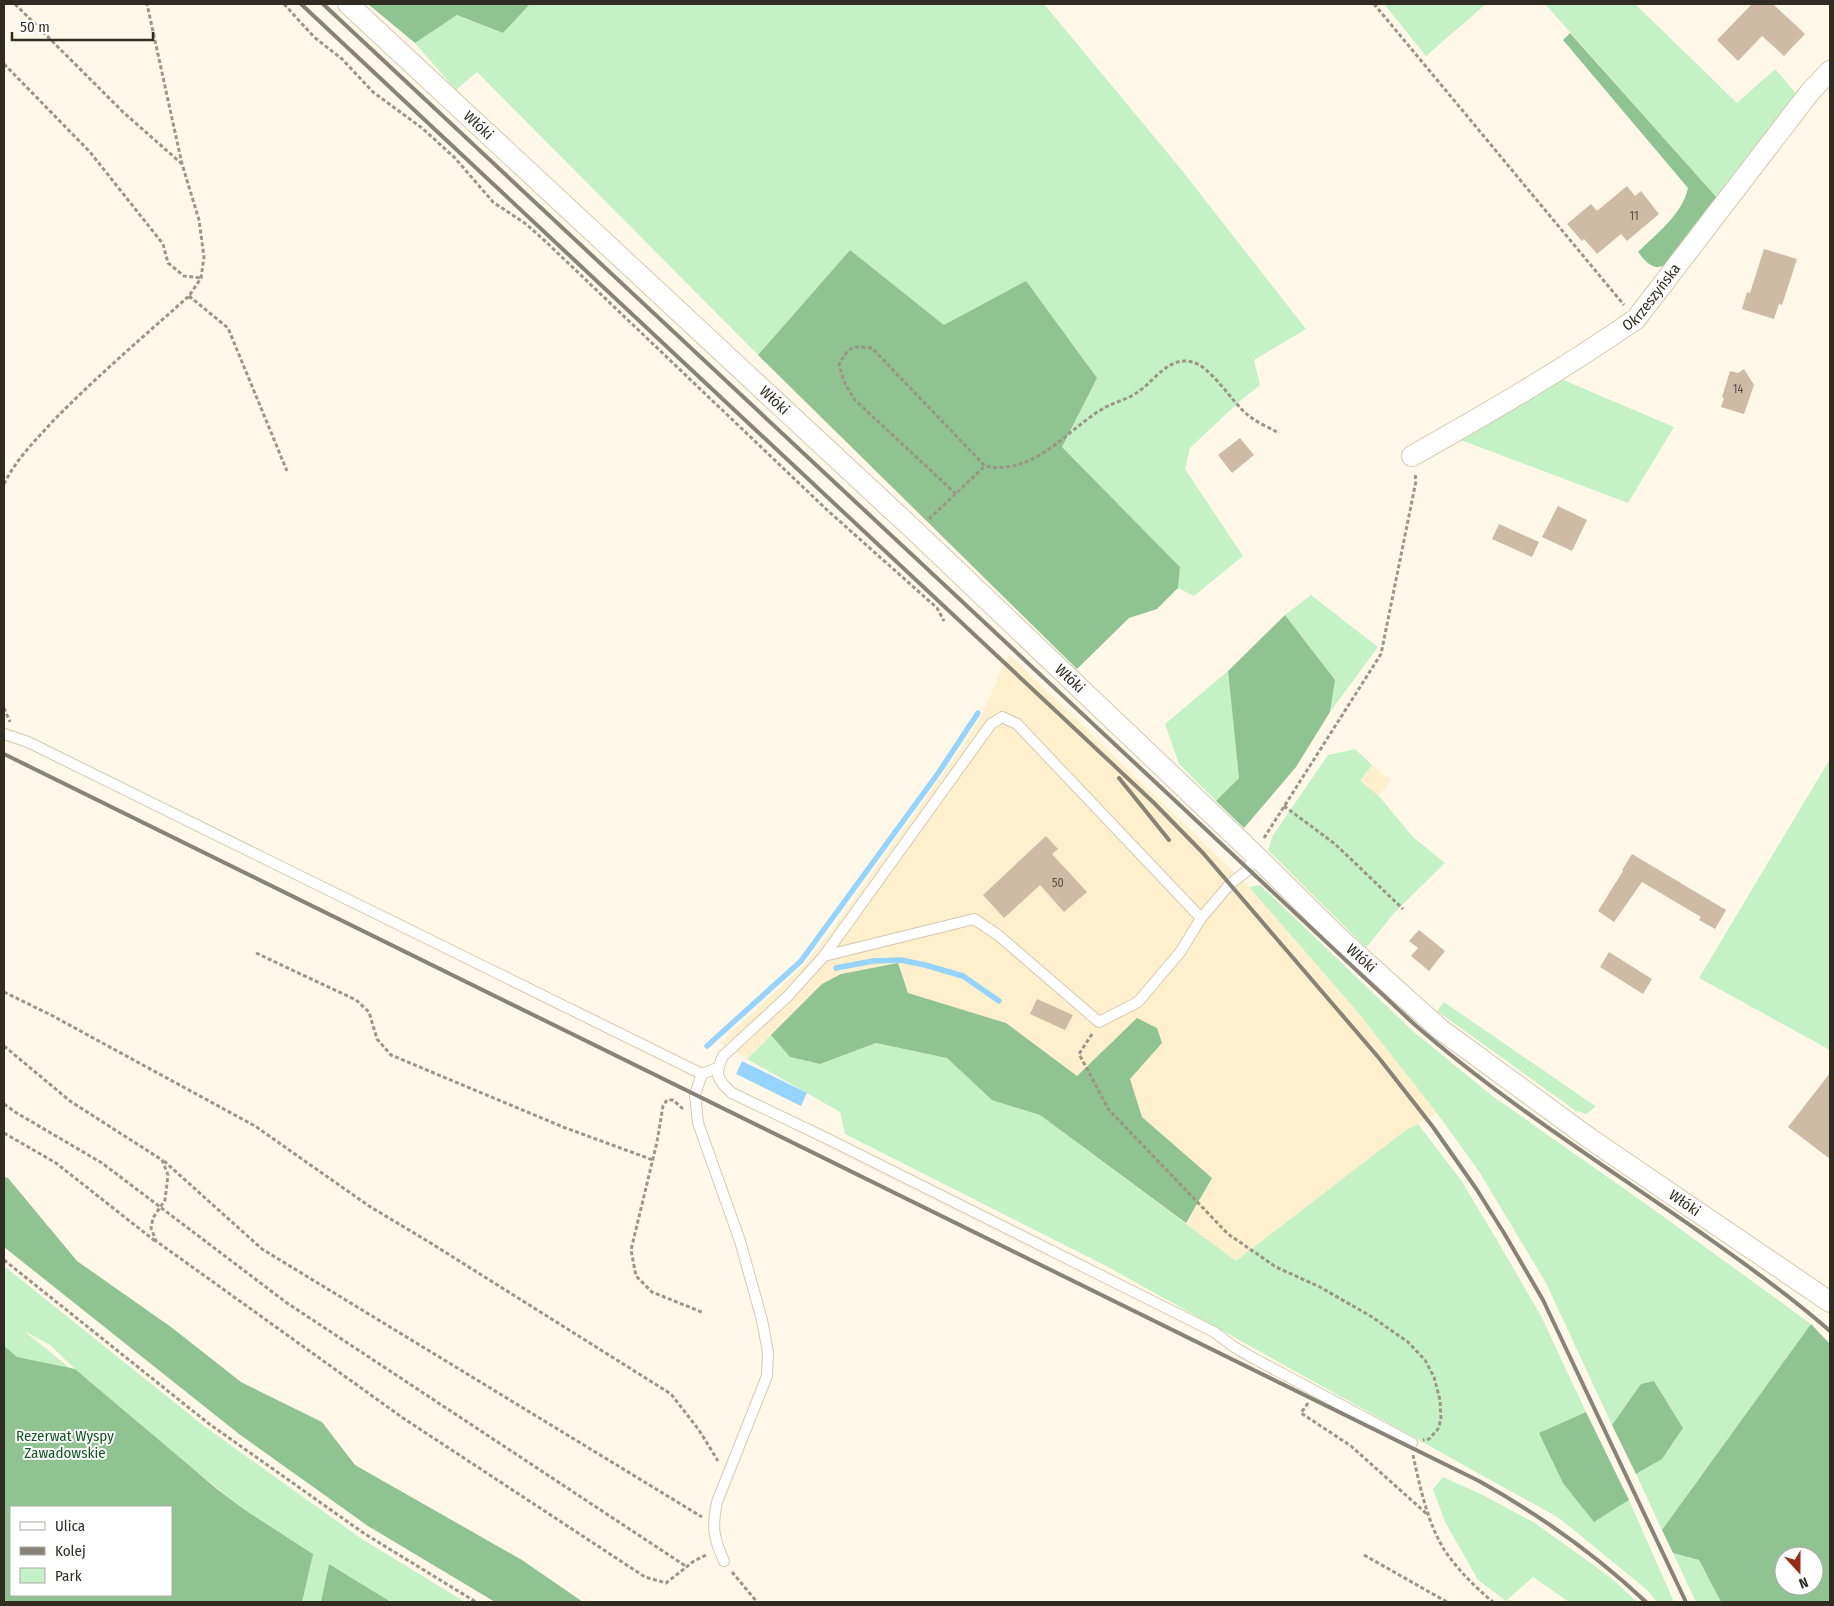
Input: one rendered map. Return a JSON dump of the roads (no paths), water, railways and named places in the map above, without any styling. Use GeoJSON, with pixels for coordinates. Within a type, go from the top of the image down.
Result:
{"type":"FeatureCollection","features":[{"type":"Feature","properties":{"kind":"street","name":"Włóki"},"geometry":{"type":"LineString","coordinates":[[348,4],[915,531],[1254,854],[1341,940],[1457,1042],[1589,1138],[1830,1302]]}},
{"type":"Feature","properties":{"kind":"street","name":"Okrzeszyńska"},"geometry":{"type":"LineString","coordinates":[[1412,456],[1499,406],[1603,342],[1636,319],[1810,92],[1830,71]]}},
{"type":"Feature","properties":{"kind":"lane"},"geometry":{"type":"LineString","coordinates":[[1201,918],[1017,724],[1002,717],[991,724],[824,956],[787,997],[723,1056],[717,1068],[720,1082],[732,1093],[1214,1332],[1255,1360],[1412,1444]]}},
{"type":"Feature","properties":{"kind":"lane"},"geometry":{"type":"LineString","coordinates":[[4,734],[28,742],[702,1074],[717,1068]]}},
{"type":"Feature","properties":{"kind":"lane"},"geometry":{"type":"LineString","coordinates":[[824,956],[974,919],[998,935],[1099,1022],[1138,1002],[1181,951],[1201,918],[1230,884],[1248,870],[1254,854]]}},
{"type":"Feature","properties":{"kind":"lane"},"geometry":{"type":"LineString","coordinates":[[702,1074],[695,1094],[698,1123],[740,1241],[762,1320],[768,1352],[766,1376],[717,1502],[713,1523],[718,1548],[724,1562]]}},
{"type":"Feature","properties":{"kind":"water"},"geometry":{"type":"Polygon","coordinates":[[[742,1061],[807,1093],[801,1106],[736,1074],[742,1061]]]}},
{"type":"Feature","properties":{"kind":"waterway"},"geometry":{"type":"LineString","coordinates":[[707,1046],[801,961],[939,772],[978,713]]}},
{"type":"Feature","properties":{"kind":"waterway"},"geometry":{"type":"LineString","coordinates":[[836,968],[873,961],[901,960],[963,976],[999,1001]]}},
{"type":"Feature","properties":{"kind":"railway"},"geometry":{"type":"LineString","coordinates":[[301,4],[1153,802],[1203,853],[1379,1058],[1433,1127],[1477,1190],[1543,1300],[1686,1602]]}},
{"type":"Feature","properties":{"kind":"railway"},"geometry":{"type":"LineString","coordinates":[[323,4],[1414,1024],[1447,1052],[1517,1105],[1748,1266],[1830,1331]]}},
{"type":"Feature","properties":{"kind":"railway"},"geometry":{"type":"LineString","coordinates":[[4,754],[1479,1481],[1566,1536],[1627,1584],[1646,1602]]}},
{"type":"Feature","properties":{"kind":"railway"},"geometry":{"type":"LineString","coordinates":[[1119,778],[1169,840]]}},
{"type":"Feature","properties":{"kind":"park label","name":"Rezerwat Wyspy Zawadowskie"},"geometry":{"type":"Point","coordinates":[65,1444]}}]}
